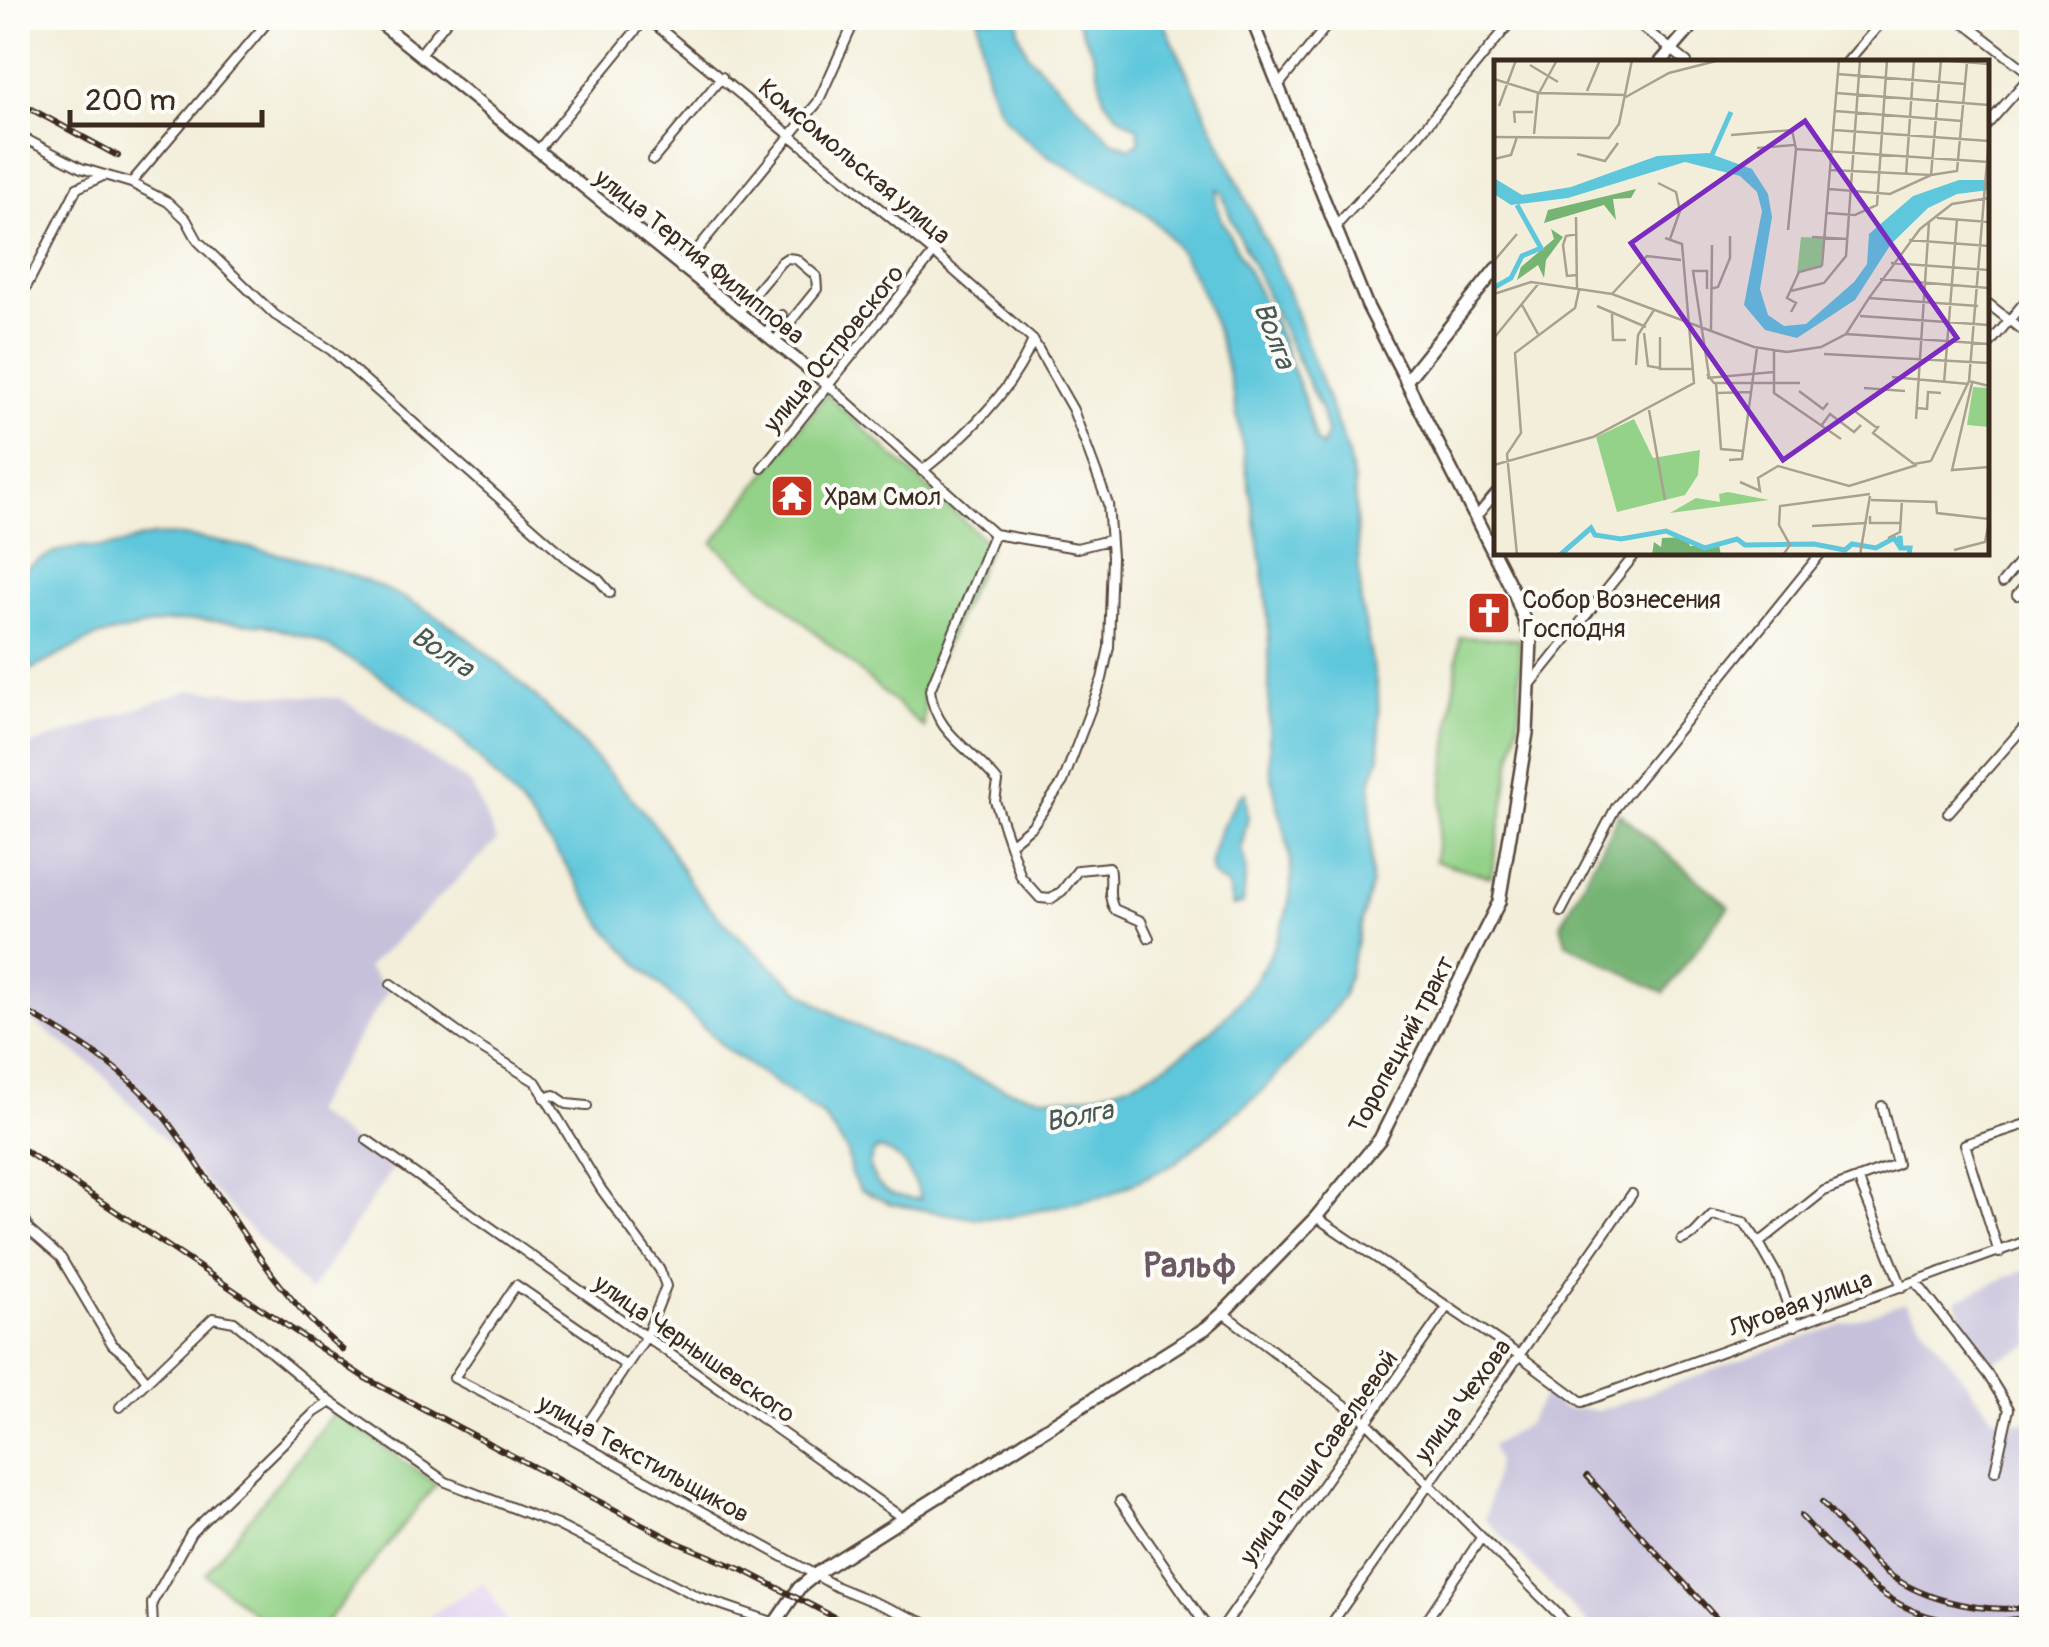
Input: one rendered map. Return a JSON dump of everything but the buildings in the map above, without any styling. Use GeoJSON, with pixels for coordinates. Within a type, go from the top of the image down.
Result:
{"type":"FeatureCollection","features":[{"type":"Feature","properties":{"kind":"main road"},"geometry":{"type":"LineString","coordinates":[[1663,60],[1699,18]]}},
{"type":"Feature","properties":{"kind":"main road"},"geometry":{"type":"LineString","coordinates":[[1406,381],[1494,271]]}},
{"type":"Feature","properties":{"kind":"main road","name":"Торопецкий тракт"},"geometry":{"type":"LineString","coordinates":[[1406,381],[1494,553]]}},
{"type":"Feature","properties":{"kind":"main road","name":"Торопецкий тракт"},"geometry":{"type":"LineString","coordinates":[[775,1627],[794,1595],[815,1575],[1206,1328],[1316,1218],[1380,1139],[1499,902],[1527,733],[1531,639],[1495,555]]}},
{"type":"Feature","properties":{"kind":"street"},"geometry":{"type":"LineString","coordinates":[[132,183],[271,18]]}},
{"type":"Feature","properties":{"kind":"street","name":"улица Тертия Филиппова"},"geometry":{"type":"LineString","coordinates":[[374,18],[827,384],[994,534]]}},
{"type":"Feature","properties":{"kind":"street"},"geometry":{"type":"LineString","coordinates":[[420,54],[449,18]]}},
{"type":"Feature","properties":{"kind":"street"},"geometry":{"type":"LineString","coordinates":[[539,149],[647,18]]}},
{"type":"Feature","properties":{"kind":"street","name":"Комсомольская улица"},"geometry":{"type":"LineString","coordinates":[[647,18],[934,253],[1033,340],[1054,372],[1079,426],[1108,504],[1112,557],[1110,648],[1063,782],[1032,826],[1010,844]]}},
{"type":"Feature","properties":{"kind":"street"},"geometry":{"type":"LineString","coordinates":[[681,269],[818,102],[856,18]]}},
{"type":"Feature","properties":{"kind":"street"},"geometry":{"type":"LineString","coordinates":[[1251,18],[1335,228],[1406,381]]}},
{"type":"Feature","properties":{"kind":"street"},"geometry":{"type":"LineString","coordinates":[[1278,86],[1333,18]]}},
{"type":"Feature","properties":{"kind":"street"},"geometry":{"type":"LineString","coordinates":[[1335,228],[1418,136],[1514,18]]}},
{"type":"Feature","properties":{"kind":"street"},"geometry":{"type":"LineString","coordinates":[[1631,18],[1684,60]]}},
{"type":"Feature","properties":{"kind":"street"},"geometry":{"type":"LineString","coordinates":[[1850,60],[1885,18]]}},
{"type":"Feature","properties":{"kind":"street"},"geometry":{"type":"LineString","coordinates":[[1958,18],[2031,75],[1989,123]]}},
{"type":"Feature","properties":{"kind":"street"},"geometry":{"type":"LineString","coordinates":[[653,160],[722,77]]}},
{"type":"Feature","properties":{"kind":"street"},"geometry":{"type":"LineString","coordinates":[[18,135],[81,168],[132,183],[168,202],[186,220],[198,241],[275,315],[331,350],[568,559],[598,579],[610,594]]}},
{"type":"Feature","properties":{"kind":"street"},"geometry":{"type":"LineString","coordinates":[[18,303],[78,188],[105,176]]}},
{"type":"Feature","properties":{"kind":"street","name":"улица Островского"},"geometry":{"type":"LineString","coordinates":[[762,468],[934,253]]}},
{"type":"Feature","properties":{"kind":"street"},"geometry":{"type":"LineString","coordinates":[[738,314],[782,262],[787,258],[801,263],[816,276],[817,288],[770,338]]}},
{"type":"Feature","properties":{"kind":"street"},"geometry":{"type":"LineString","coordinates":[[1989,344],[2032,293]]}},
{"type":"Feature","properties":{"kind":"street"},"geometry":{"type":"LineString","coordinates":[[1989,304],[2032,338]]}},
{"type":"Feature","properties":{"kind":"street"},"geometry":{"type":"LineString","coordinates":[[770,338],[782,315]]}},
{"type":"Feature","properties":{"kind":"street"},"geometry":{"type":"LineString","coordinates":[[922,470],[955,445],[990,406],[1025,360],[1033,340]]}},
{"type":"Feature","properties":{"kind":"street"},"geometry":{"type":"LineString","coordinates":[[1476,517],[1494,495]]}},
{"type":"Feature","properties":{"kind":"street"},"geometry":{"type":"LineString","coordinates":[[1109,540],[1076,548],[994,534],[930,690],[939,724],[984,764],[998,782],[995,801],[1021,877],[1040,898],[1051,899],[1078,870],[1109,866],[1108,894],[1114,910],[1141,921],[1149,938]]}},
{"type":"Feature","properties":{"kind":"street"},"geometry":{"type":"LineString","coordinates":[[2002,583],[2032,547]]}},
{"type":"Feature","properties":{"kind":"street"},"geometry":{"type":"LineString","coordinates":[[1530,685],[1635,555]]}},
{"type":"Feature","properties":{"kind":"street"},"geometry":{"type":"LineString","coordinates":[[1561,912],[1616,806],[1820,555]]}},
{"type":"Feature","properties":{"kind":"street"},"geometry":{"type":"LineString","coordinates":[[2017,595],[2032,578]]}},
{"type":"Feature","properties":{"kind":"street"},"geometry":{"type":"LineString","coordinates":[[1948,813],[2032,718]]}},
{"type":"Feature","properties":{"kind":"street"},"geometry":{"type":"LineString","coordinates":[[391,984],[470,1042],[536,1082],[601,1189],[660,1270],[666,1286],[646,1338],[576,1441]]}},
{"type":"Feature","properties":{"kind":"street"},"geometry":{"type":"LineString","coordinates":[[544,1098],[554,1095],[567,1104],[587,1106]]}},
{"type":"Feature","properties":{"kind":"street"},"geometry":{"type":"LineString","coordinates":[[1759,1244],[1824,1191],[1898,1164],[1882,1106]]}},
{"type":"Feature","properties":{"kind":"street"},"geometry":{"type":"LineString","coordinates":[[1999,1253],[1965,1144],[2032,1122]]}},
{"type":"Feature","properties":{"kind":"street","name":"улица Чернышевского"},"geometry":{"type":"LineString","coordinates":[[368,1140],[904,1519]]}},
{"type":"Feature","properties":{"kind":"street"},"geometry":{"type":"LineString","coordinates":[[1858,1178],[1902,1287]]}},
{"type":"Feature","properties":{"kind":"street","name":"улица Чехова"},"geometry":{"type":"LineString","coordinates":[[1326,1630],[1632,1194]]}},
{"type":"Feature","properties":{"kind":"street"},"geometry":{"type":"LineString","coordinates":[[18,1201],[30,1230],[61,1258],[112,1344],[147,1381]]}},
{"type":"Feature","properties":{"kind":"street"},"geometry":{"type":"LineString","coordinates":[[1682,1240],[1694,1234],[1712,1215],[1744,1222],[1777,1275],[1796,1326]]}},
{"type":"Feature","properties":{"kind":"street"},"geometry":{"type":"LineString","coordinates":[[1316,1218],[1520,1355]]}},
{"type":"Feature","properties":{"kind":"street","name":"Луговая улица"},"geometry":{"type":"LineString","coordinates":[[1520,1355],[1582,1402],[2032,1239]]}},
{"type":"Feature","properties":{"kind":"street"},"geometry":{"type":"LineString","coordinates":[[1916,1282],[2010,1410],[1996,1471]]}},
{"type":"Feature","properties":{"kind":"street","name":"улица Текстильщиков"},"geometry":{"type":"LineString","coordinates":[[627,1366],[516,1285],[454,1378],[576,1441],[815,1575]]}},
{"type":"Feature","properties":{"kind":"street","name":"улица Паши Савельевой"},"geometry":{"type":"LineString","coordinates":[[1222,1630],[1448,1307]]}},
{"type":"Feature","properties":{"kind":"street"},"geometry":{"type":"LineString","coordinates":[[1223,1313],[1366,1421],[1574,1630]]}},
{"type":"Feature","properties":{"kind":"street"},"geometry":{"type":"LineString","coordinates":[[120,1408],[213,1318],[234,1322],[331,1402],[446,1482],[557,1525],[699,1597],[775,1627]]}},
{"type":"Feature","properties":{"kind":"street"},"geometry":{"type":"LineString","coordinates":[[153,1630],[152,1602],[191,1533],[315,1412],[331,1402]]}},
{"type":"Feature","properties":{"kind":"street"},"geometry":{"type":"LineString","coordinates":[[1120,1502],[1209,1630]]}},
{"type":"Feature","properties":{"kind":"street"},"geometry":{"type":"LineString","coordinates":[[1420,1630],[1481,1538]]}},
{"type":"Feature","properties":{"kind":"street"},"geometry":{"type":"LineString","coordinates":[[815,1575],[942,1630]]}},
{"type":"Feature","properties":{"kind":"shaded area"},"geometry":{"type":"Polygon","coordinates":[[[190,690],[340,698],[471,784],[497,841],[367,968],[388,991],[311,1112],[392,1169],[310,1292],[96,1068],[18,1010],[18,750],[190,690]]]}},
{"type":"Feature","properties":{"kind":"shaded area"},"geometry":{"type":"Polygon","coordinates":[[[2031,1266],[2031,1345],[1987,1364],[1971,1344],[1956,1300],[2031,1266]]]}},
{"type":"Feature","properties":{"kind":"shaded area"},"geometry":{"type":"Polygon","coordinates":[[[1905,1302],[1993,1417],[2031,1424],[2031,1629],[1593,1629],[1485,1519],[1497,1461],[1491,1446],[1527,1424],[1548,1389],[1562,1408],[1598,1411],[1905,1302]]]}},
{"type":"Feature","properties":{"kind":"shaded area"},"geometry":{"type":"Polygon","coordinates":[[[483,1582],[512,1629],[409,1629],[483,1582]]]}},
{"type":"Feature","properties":{"kind":"green space"},"geometry":{"type":"Polygon","coordinates":[[[826,394],[990,545],[924,692],[924,728],[713,543],[826,394]]]}},
{"type":"Feature","properties":{"kind":"green space"},"geometry":{"type":"Polygon","coordinates":[[[1460,637],[1519,639],[1520,712],[1491,877],[1435,861],[1460,637]]]}},
{"type":"Feature","properties":{"kind":"green space"},"geometry":{"type":"Polygon","coordinates":[[[1619,813],[1729,906],[1664,993],[1566,943],[1561,925],[1619,813]]]}},
{"type":"Feature","properties":{"kind":"green space"},"geometry":{"type":"Polygon","coordinates":[[[334,1412],[436,1484],[321,1629],[273,1629],[205,1574],[334,1412]]]}},
{"type":"Feature","properties":{"kind":"water","name":"Волга"},"geometry":{"type":"Polygon","coordinates":[[[978,18],[1019,18],[1018,31],[1028,55],[1112,141],[1130,148],[1140,142],[1138,129],[1104,99],[1095,58],[1076,18],[1162,18],[1288,291],[1347,451],[1354,482],[1361,604],[1378,693],[1380,757],[1371,781],[1371,886],[1343,996],[1316,1033],[1258,1095],[1174,1164],[1109,1195],[1004,1218],[972,1218],[891,1204],[860,1190],[851,1175],[847,1151],[823,1116],[726,1049],[644,970],[606,929],[564,862],[522,806],[464,742],[378,675],[316,640],[265,625],[200,620],[164,622],[96,637],[18,676],[18,573],[60,550],[109,547],[151,536],[173,536],[241,546],[330,568],[388,590],[441,619],[515,678],[585,746],[649,818],[691,884],[719,917],[791,983],[843,1018],[1001,1087],[1065,1098],[1108,1090],[1151,1073],[1190,1048],[1225,1017],[1254,981],[1276,941],[1291,883],[1291,865],[1270,762],[1265,585],[1236,409],[1211,316],[1197,281],[1177,248],[1142,211],[1051,158],[1004,116],[985,69],[978,18]],[[1217,189],[1216,202],[1222,220],[1274,323],[1303,396],[1315,440],[1322,447],[1327,433],[1322,412],[1217,189]],[[878,1149],[869,1166],[882,1188],[895,1195],[921,1199],[901,1161],[878,1149]]]}},
{"type":"Feature","properties":{"kind":"water"},"geometry":{"type":"Polygon","coordinates":[[[1245,792],[1248,817],[1241,848],[1246,867],[1243,904],[1233,906],[1228,887],[1214,876],[1211,859],[1224,824],[1245,792]]]}},
{"type":"Feature","properties":{"kind":"railway"},"geometry":{"type":"LineString","coordinates":[[18,102],[118,156]]}},
{"type":"Feature","properties":{"kind":"railway"},"geometry":{"type":"LineString","coordinates":[[18,1007],[99,1057],[153,1104],[292,1300],[343,1350]]}},
{"type":"Feature","properties":{"kind":"railway"},"geometry":{"type":"LineString","coordinates":[[18,1146],[365,1378],[676,1542],[743,1570],[859,1630]]}},
{"type":"Feature","properties":{"kind":"railway"},"geometry":{"type":"LineString","coordinates":[[1587,1476],[1727,1630]]}},
{"type":"Feature","properties":{"kind":"railway"},"geometry":{"type":"LineString","coordinates":[[1822,1502],[1872,1560],[1911,1587],[1966,1605],[2022,1608]]}},
{"type":"Feature","properties":{"kind":"railway"},"geometry":{"type":"LineString","coordinates":[[1801,1516],[1851,1568],[1900,1605],[1958,1622],[2032,1616]]}},
{"type":"Feature","properties":{"kind":"railway"},"geometry":{"type":"LineString","coordinates":[[1902,1625],[1914,1630]]}},
{"type":"Feature","properties":{"kind":"place","name":"Храм Смол"},"geometry":{"type":"Point","coordinates":[792,496]}},
{"type":"Feature","properties":{"kind":"place","name":"Собор Вознесения Господня"},"geometry":{"type":"Point","coordinates":[1489,613]}},
{"type":"Feature","properties":{"kind":"district","name":"Ральф"},"geometry":{"type":"Point","coordinates":[1190,1265]}}]}
